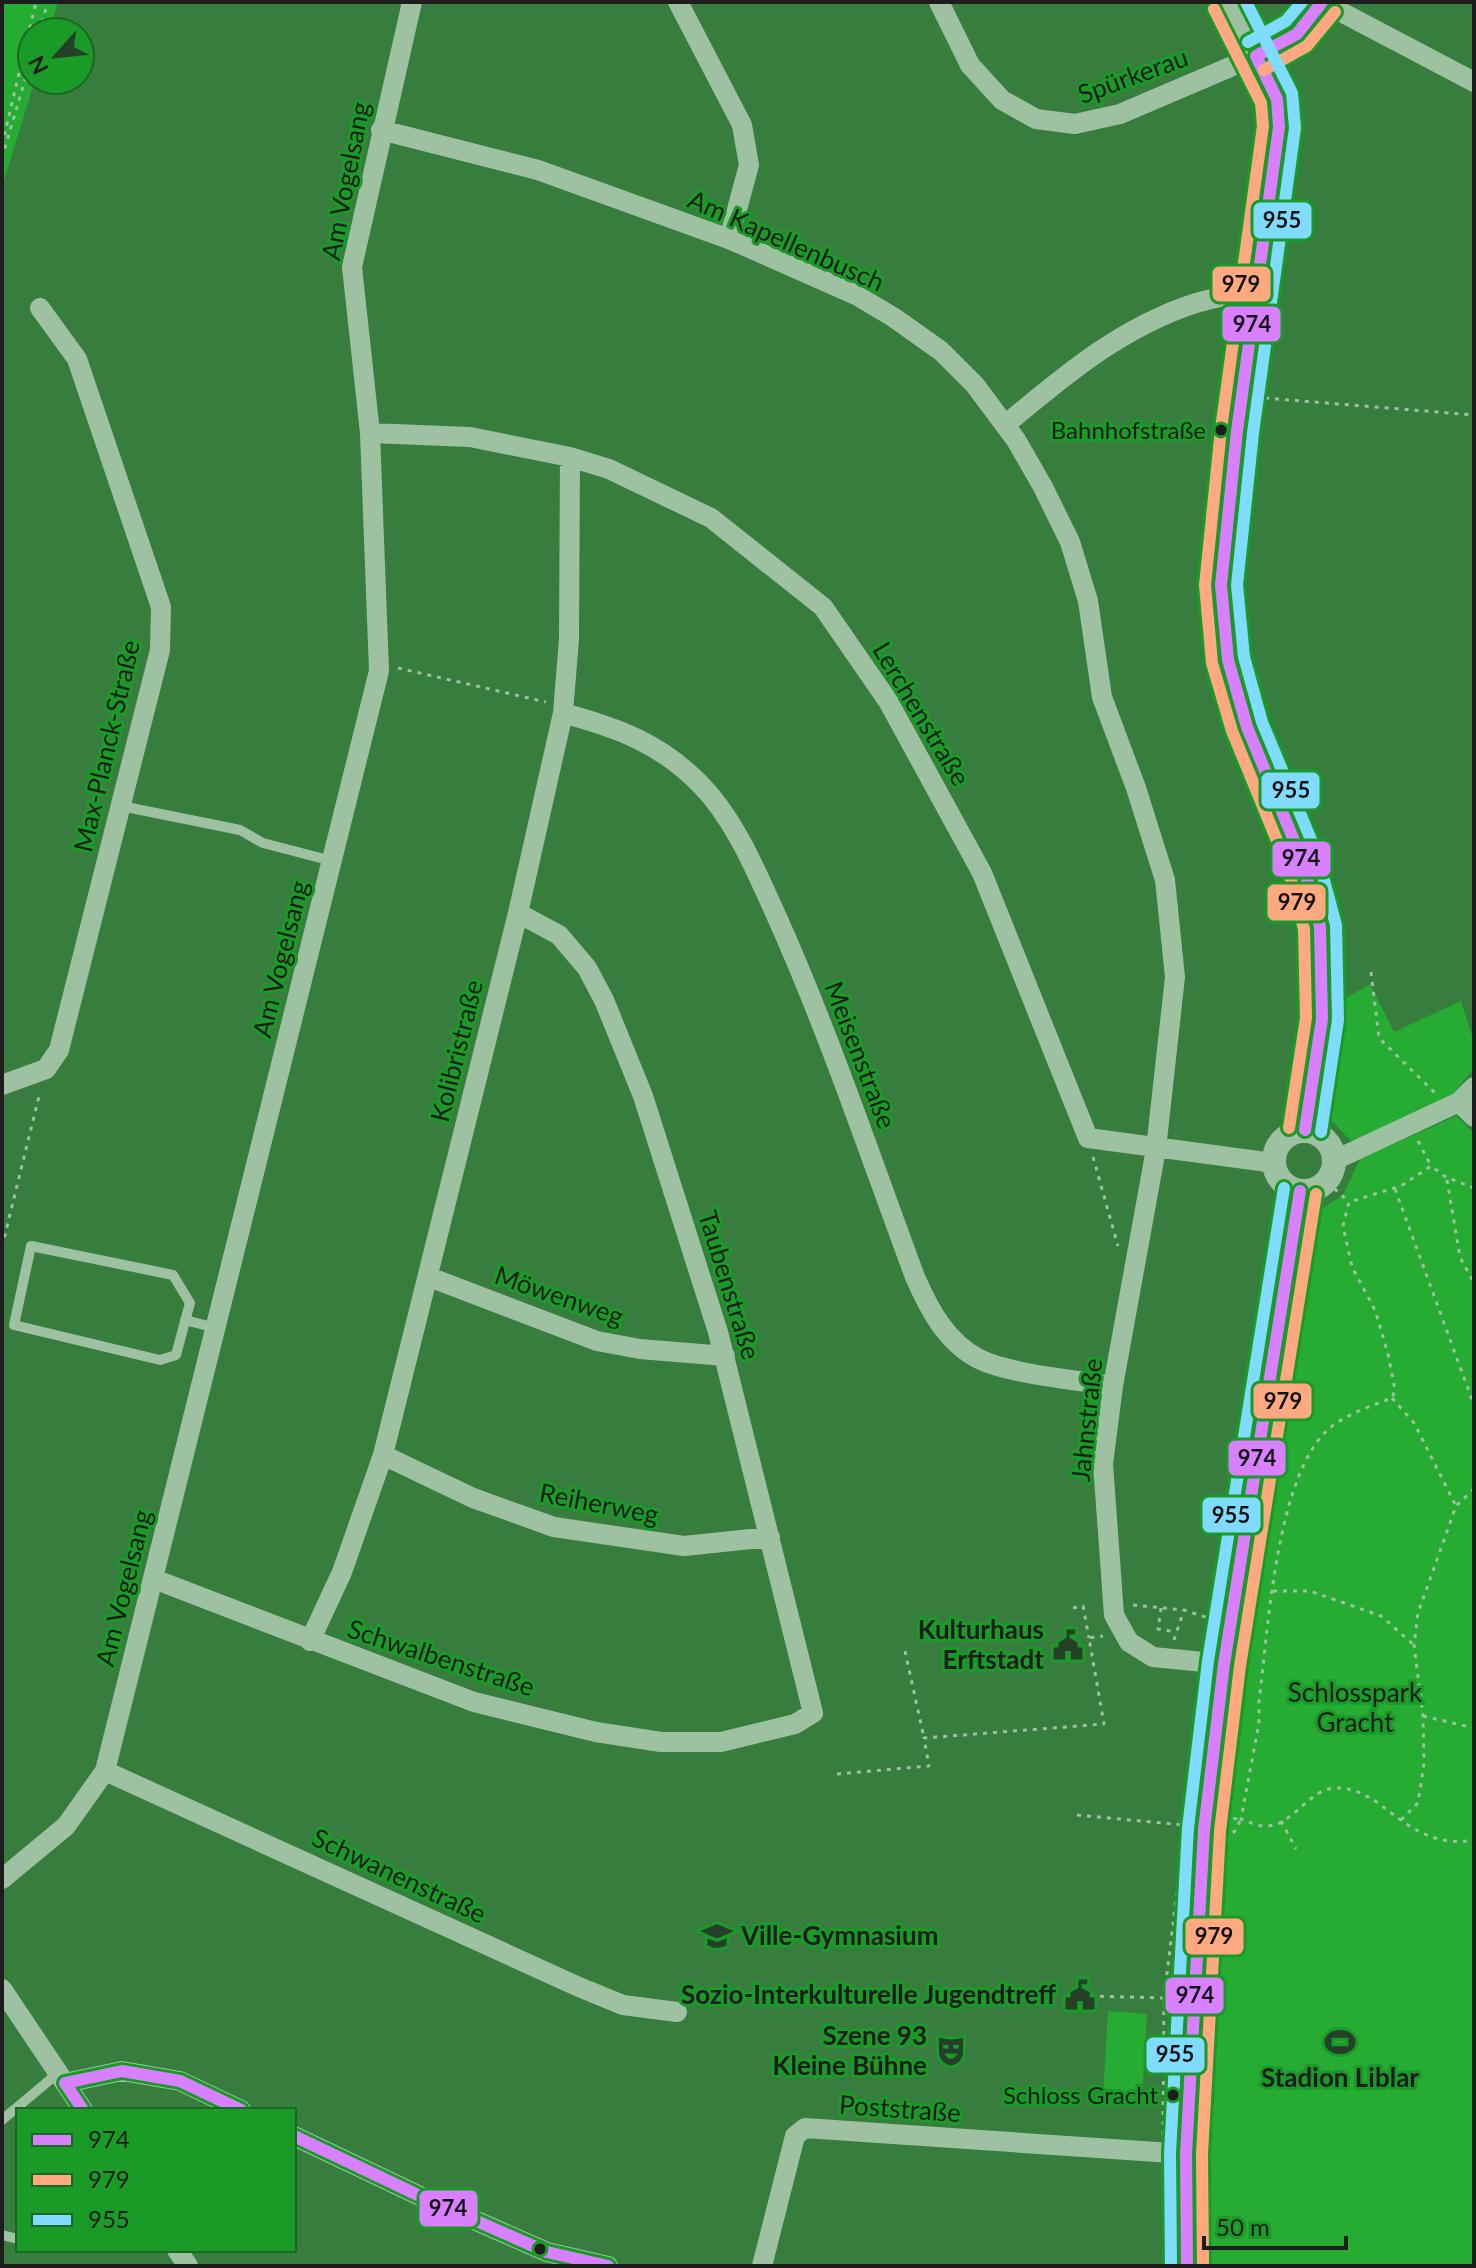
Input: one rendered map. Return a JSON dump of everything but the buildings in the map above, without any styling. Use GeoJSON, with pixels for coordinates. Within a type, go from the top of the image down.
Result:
{"type":"FeatureCollection","features":[{"type":"Feature","properties":{"kind":"street","name":"Am Vogelsang"},"geometry":{"type":"LineString","coordinates":[[2,1879],[66,1826],[105,1771],[379,671],[370,433],[352,267],[412,2]]}},
{"type":"Feature","properties":{"kind":"street"},"geometry":{"type":"LineString","coordinates":[[678,2],[742,125],[749,165],[729,239]]}},
{"type":"Feature","properties":{"kind":"street","name":"Spürkerau"},"geometry":{"type":"LineString","coordinates":[[939,2],[970,65],[1002,100],[1036,119],[1075,124],[1120,114],[1256,56]]}},
{"type":"Feature","properties":{"kind":"street"},"geometry":{"type":"LineString","coordinates":[[1228,2],[1277,99],[1279,127],[1237,431],[1221,585],[1228,660],[1247,727],[1302,860],[1320,927],[1322,1019],[1305,1130]]}},
{"type":"Feature","properties":{"kind":"street"},"geometry":{"type":"LineString","coordinates":[[1256,56],[1297,34],[1322,2],[1474,82]]}},
{"type":"Feature","properties":{"kind":"street","name":"Am Kapellenbusch"},"geometry":{"type":"LineString","coordinates":[[381,130],[538,170],[729,239],[856,295],[941,351],[975,385],[1005,425],[1043,487],[1070,542],[1088,601],[1102,697],[1136,788],[1165,880],[1175,977],[1156,1149]]}},
{"type":"Feature","properties":{"kind":"street"},"geometry":{"type":"LineString","coordinates":[[1005,425],[1080,362],[1139,328],[1196,303],[1257,289]]}},
{"type":"Feature","properties":{"kind":"street","name":"Max-Planck-Straße"},"geometry":{"type":"LineString","coordinates":[[40,308],[77,359],[161,607],[160,650],[59,1050],[46,1069]]}},
{"type":"Feature","properties":{"kind":"street","name":"Lerchenstraße"},"geometry":{"type":"LineString","coordinates":[[370,433],[470,437],[570,457],[609,469],[711,518],[823,607],[888,701],[982,873],[1088,1138]]}},
{"type":"Feature","properties":{"kind":"street","name":"Kolibristraße"},"geometry":{"type":"LineString","coordinates":[[310,1641],[342,1572],[383,1455],[518,913],[563,713],[569,639],[570,457]]}},
{"type":"Feature","properties":{"kind":"street","name":"Meisenstraße"},"geometry":{"type":"LineString","coordinates":[[563,713],[614,727],[654,746],[703,787],[723,814],[745,850],[785,936],[915,1277],[929,1309],[944,1330],[978,1359],[1001,1367],[1113,1386]]}},
{"type":"Feature","properties":{"kind":"street","name":"Taubenstraße"},"geometry":{"type":"LineString","coordinates":[[518,913],[559,935],[587,968],[604,1000],[643,1096],[725,1356],[813,1713]]}},
{"type":"Feature","properties":{"kind":"street"},"geometry":{"type":"LineString","coordinates":[[2,1085],[46,1069]]}},
{"type":"Feature","properties":{"kind":"street"},"geometry":{"type":"LineString","coordinates":[[1331,1171],[1330,1143],[1317,1133],[1305,1130],[1293,1132],[1276,1149],[1274,1163],[1278,1175],[1287,1186],[1300,1191],[1312,1190],[1331,1171],[1412,1124],[1454,1104],[1474,1087]]}},
{"type":"Feature","properties":{"kind":"street"},"geometry":{"type":"LineString","coordinates":[[1454,1104],[1474,1117]]}},
{"type":"Feature","properties":{"kind":"street"},"geometry":{"type":"LineString","coordinates":[[1088,1138],[1274,1163]]}},
{"type":"Feature","properties":{"kind":"street","name":"Jahnstraße"},"geometry":{"type":"LineString","coordinates":[[1122,1630],[1114,1615],[1103,1464],[1113,1386],[1156,1149]]}},
{"type":"Feature","properties":{"kind":"street"},"geometry":{"type":"LineString","coordinates":[[1187,2266],[1186,2154],[1204,1830],[1224,1664],[1300,1191]]}},
{"type":"Feature","properties":{"kind":"street","name":"Möwenweg"},"geometry":{"type":"LineString","coordinates":[[429,1277],[597,1341],[640,1349],[725,1356]]}},
{"type":"Feature","properties":{"kind":"street","name":"Reiherweg"},"geometry":{"type":"LineString","coordinates":[[383,1455],[473,1498],[554,1527],[684,1546],[770,1537]]}},
{"type":"Feature","properties":{"kind":"street","name":"Schwalbenstraße"},"geometry":{"type":"LineString","coordinates":[[154,1579],[474,1702],[596,1732],[661,1742],[721,1742],[795,1724],[813,1713]]}},
{"type":"Feature","properties":{"kind":"street"},"geometry":{"type":"LineString","coordinates":[[1122,1630],[1129,1642],[1153,1657],[1224,1664]]}},
{"type":"Feature","properties":{"kind":"street","name":"Schwanenstraße"},"geometry":{"type":"LineString","coordinates":[[105,1771],[579,1987],[623,2005],[677,2012]]}},
{"type":"Feature","properties":{"kind":"street"},"geometry":{"type":"LineString","coordinates":[[2,1989],[82,2108]]}},
{"type":"Feature","properties":{"kind":"street"},"geometry":{"type":"LineString","coordinates":[[62,2078],[122,2071],[180,2081],[237,2108]]}},
{"type":"Feature","properties":{"kind":"street","name":"Poststraße"},"geometry":{"type":"LineString","coordinates":[[762,2266],[795,2136],[805,2128],[1186,2154]]}},
{"type":"Feature","properties":{"kind":"street"},"geometry":{"type":"LineString","coordinates":[[296,2137],[547,2252],[608,2266]]}},
{"type":"Feature","properties":{"kind":"lane"},"geometry":{"type":"LineString","coordinates":[[121,806],[240,830],[263,843],[332,861]]}},
{"type":"Feature","properties":{"kind":"lane"},"geometry":{"type":"LineString","coordinates":[[31,1246],[173,1275],[190,1303],[185,1320],[176,1355],[160,1360],[14,1325],[31,1246]]}},
{"type":"Feature","properties":{"kind":"lane"},"geometry":{"type":"LineString","coordinates":[[185,1320],[216,1328]]}},
{"type":"Feature","properties":{"kind":"lane"},"geometry":{"type":"LineString","coordinates":[[19,2108],[62,2078]]}},
{"type":"Feature","properties":{"kind":"path"},"geometry":{"type":"LineString","coordinates":[[2,145],[36,2]]}},
{"type":"Feature","properties":{"kind":"path"},"geometry":{"type":"LineString","coordinates":[[2,158],[20,96]]}},
{"type":"Feature","properties":{"kind":"path"},"geometry":{"type":"LineString","coordinates":[[1265,398],[1474,415]]}},
{"type":"Feature","properties":{"kind":"path"},"geometry":{"type":"LineString","coordinates":[[379,671],[392,667],[549,703],[563,713]]}},
{"type":"Feature","properties":{"kind":"path"},"geometry":{"type":"LineString","coordinates":[[1371,972],[1379,1038],[1454,1104]]}},
{"type":"Feature","properties":{"kind":"path"},"geometry":{"type":"LineString","coordinates":[[2,1247],[46,1069]]}},
{"type":"Feature","properties":{"kind":"path"},"geometry":{"type":"LineString","coordinates":[[1412,1124],[1431,1166],[1446,1177],[1474,1188]]}},
{"type":"Feature","properties":{"kind":"path"},"geometry":{"type":"LineString","coordinates":[[1088,1138],[1119,1250]]}},
{"type":"Feature","properties":{"kind":"path"},"geometry":{"type":"LineString","coordinates":[[1349,1202],[1395,1189],[1431,1166]]}},
{"type":"Feature","properties":{"kind":"path"},"geometry":{"type":"LineString","coordinates":[[1241,1819],[1259,1723],[1279,1542],[1288,1504],[1314,1445],[1330,1427],[1355,1412],[1392,1398],[1395,1390],[1375,1310],[1352,1267],[1343,1226],[1349,1202],[1331,1171]]}},
{"type":"Feature","properties":{"kind":"path"},"geometry":{"type":"LineString","coordinates":[[1446,1177],[1460,1257],[1474,1283]]}},
{"type":"Feature","properties":{"kind":"path"},"geometry":{"type":"LineString","coordinates":[[1395,1189],[1474,1405]]}},
{"type":"Feature","properties":{"kind":"path"},"geometry":{"type":"LineString","coordinates":[[1392,1398],[1414,1423],[1456,1506]]}},
{"type":"Feature","properties":{"kind":"path"},"geometry":{"type":"LineString","coordinates":[[1401,1820],[1418,1803],[1424,1763],[1423,1716],[1414,1645],[1418,1613],[1456,1506],[1474,1489]]}},
{"type":"Feature","properties":{"kind":"path"},"geometry":{"type":"LineString","coordinates":[[1273,1591],[1310,1591],[1381,1616],[1414,1645]]}},
{"type":"Feature","properties":{"kind":"path"},"geometry":{"type":"LineString","coordinates":[[924,1738],[1104,1724],[1083,1606],[1073,1608]]}},
{"type":"Feature","properties":{"kind":"path"},"geometry":{"type":"LineString","coordinates":[[1162,1607],[1158,1629],[1176,1632]]}},
{"type":"Feature","properties":{"kind":"path"},"geometry":{"type":"LineString","coordinates":[[1148,1608],[1184,1610],[1212,1619]]}},
{"type":"Feature","properties":{"kind":"path"},"geometry":{"type":"LineString","coordinates":[[1168,1659],[1184,1610]]}},
{"type":"Feature","properties":{"kind":"path"},"geometry":{"type":"LineString","coordinates":[[1089,1638],[1122,1630]]}},
{"type":"Feature","properties":{"kind":"path"},"geometry":{"type":"LineString","coordinates":[[837,1774],[929,1766],[905,1651]]}},
{"type":"Feature","properties":{"kind":"path"},"geometry":{"type":"LineString","coordinates":[[1423,1716],[1474,1728]]}},
{"type":"Feature","properties":{"kind":"path"},"geometry":{"type":"LineString","coordinates":[[1228,1818],[1261,1826],[1281,1821],[1322,1791],[1346,1789],[1367,1797],[1419,1834],[1457,1843],[1474,1840]]}},
{"type":"Feature","properties":{"kind":"path"},"geometry":{"type":"LineString","coordinates":[[1077,1815],[1185,1825]]}},
{"type":"Feature","properties":{"kind":"path"},"geometry":{"type":"LineString","coordinates":[[1281,1821],[1296,1849]]}},
{"type":"Feature","properties":{"kind":"path"},"geometry":{"type":"LineString","coordinates":[[1090,1996],[1164,1998]]}},
{"type":"Feature","properties":{"kind":"green space"},"geometry":{"type":"Polygon","coordinates":[[[2,2],[58,2],[54,16],[16,16],[16,96],[30,96],[2,187],[2,2]]]}},
{"type":"Feature","properties":{"kind":"green space"},"geometry":{"type":"Polygon","coordinates":[[[1370,984],[1394,1032],[1461,1001],[1474,1042],[1474,1068],[1450,1098],[1353,1143],[1323,1112],[1336,1004],[1370,984]]]}},
{"type":"Feature","properties":{"kind":"green space","name":"Schlosspark Gracht"},"geometry":{"type":"Polygon","coordinates":[[[1456,1116],[1474,1133],[1474,2266],[1204,2266],[1215,1826],[1237,1665],[1313,1215],[1343,1195],[1360,1159],[1456,1116]]]}},
{"type":"Feature","properties":{"kind":"green space"},"geometry":{"type":"Polygon","coordinates":[[[1108,2011],[1147,2014],[1142,2099],[1103,2097],[1108,2011]]]}},
{"type":"Feature","properties":{"kind":"transit line","name":"955"},"geometry":{"type":"LineString","coordinates":[[1246,2],[1292,93],[1295,128],[1253,433],[1237,585],[1244,657],[1262,722],[1317,854],[1336,925],[1338,1020],[1321,1132]]}},
{"type":"Feature","properties":{"kind":"transit line","name":"955"},"geometry":{"type":"LineString","coordinates":[[1248,42],[1286,21],[1302,2]]}},
{"type":"Feature","properties":{"kind":"transit line","name":"974"},"geometry":{"type":"LineString","coordinates":[[1256,56],[1297,34],[1322,2]]}},
{"type":"Feature","properties":{"kind":"transit line","name":"979"},"geometry":{"type":"LineString","coordinates":[[1214,9],[1261,103],[1263,126],[1221,429],[1205,585],[1212,663],[1232,731],[1287,865],[1304,929],[1306,1018],[1289,1128]]}},
{"type":"Feature","properties":{"kind":"transit line","name":"979"},"geometry":{"type":"LineString","coordinates":[[1264,70],[1307,46],[1335,12]]}},
{"type":"Feature","properties":{"kind":"transit line","name":"974"},"geometry":{"type":"LineString","coordinates":[[1256,56],[1277,99],[1279,127],[1237,431],[1221,585],[1228,660],[1247,727],[1302,860],[1320,927],[1322,1019],[1305,1130]]}},
{"type":"Feature","properties":{"kind":"transit line","name":"955"},"geometry":{"type":"LineString","coordinates":[[1171,2266],[1170,2153],[1188,1828],[1208,1661],[1284,1188]]}},
{"type":"Feature","properties":{"kind":"transit line","name":"974"},"geometry":{"type":"LineString","coordinates":[[1187,2266],[1186,2154],[1204,1830],[1224,1664],[1300,1191]]}},
{"type":"Feature","properties":{"kind":"transit line","name":"979"},"geometry":{"type":"LineString","coordinates":[[1203,2266],[1202,2154],[1220,1831],[1240,1666],[1316,1194]]}},
{"type":"Feature","properties":{"kind":"transit line","name":"974"},"geometry":{"type":"LineString","coordinates":[[82,2108],[65,2083],[122,2071],[180,2081],[237,2108]]}},
{"type":"Feature","properties":{"kind":"transit line","name":"974"},"geometry":{"type":"LineString","coordinates":[[296,2137],[547,2252],[608,2266]]}},
{"type":"Feature","properties":{"kind":"place","name":"Bahnhofstraße"},"geometry":{"type":"Point","coordinates":[1221,430]}},
{"type":"Feature","properties":{"kind":"place","name":"Kulturhaus Erftstadt"},"geometry":{"type":"Point","coordinates":[1068,1645]}},
{"type":"Feature","properties":{"kind":"place","name":"Ville-Gymnasium"},"geometry":{"type":"Point","coordinates":[717,1936]}},
{"type":"Feature","properties":{"kind":"place","name":"Sozio-Interkulturelle Jugendtreff"},"geometry":{"type":"Point","coordinates":[1080,1995]}},
{"type":"Feature","properties":{"kind":"place","name":"Stadion Liblar"},"geometry":{"type":"Point","coordinates":[1340,2042]}},
{"type":"Feature","properties":{"kind":"place","name":"Szene 93 Kleine Bühne"},"geometry":{"type":"Point","coordinates":[951,2051]}},
{"type":"Feature","properties":{"kind":"place","name":"Schloss Gracht"},"geometry":{"type":"Point","coordinates":[1173,2095]}}]}
